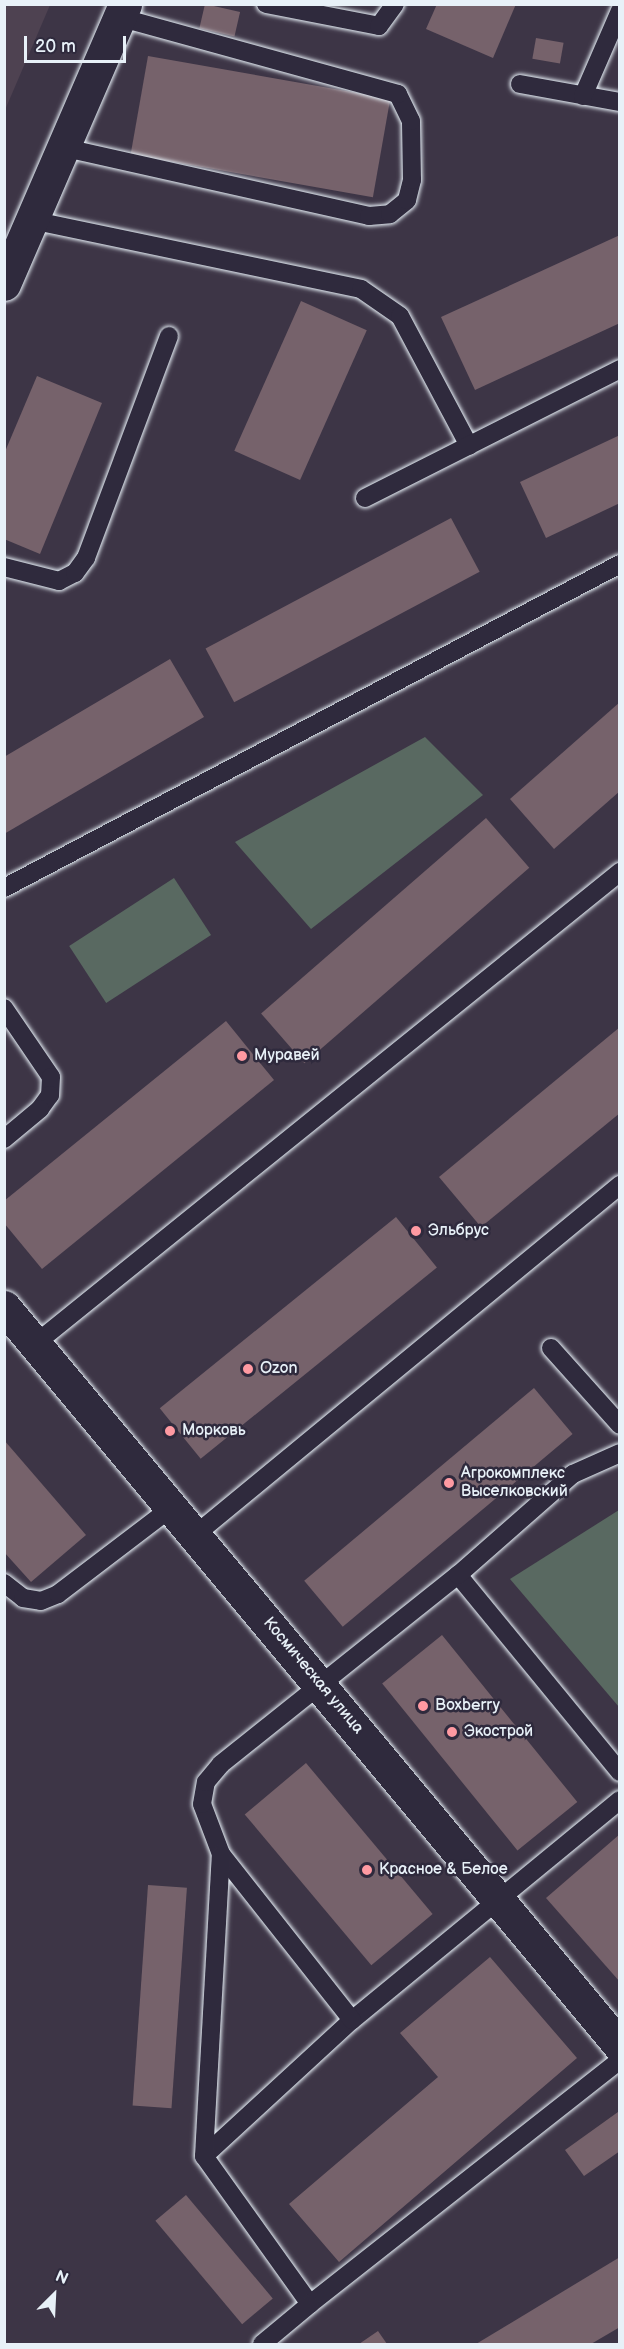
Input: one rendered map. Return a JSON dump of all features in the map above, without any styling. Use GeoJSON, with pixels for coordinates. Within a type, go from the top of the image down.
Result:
{"type":"FeatureCollection","features":[{"type":"Feature","properties":{"kind":"street"},"geometry":{"type":"LineString","coordinates":[[4,284],[61,147],[122,11]]}},
{"type":"Feature","properties":{"kind":"street","name":"Космическая улица"},"geometry":{"type":"LineString","coordinates":[[4,1308],[321,1684],[500,1904],[620,2046]]}},
{"type":"Feature","properties":{"kind":"lane"},"geometry":{"type":"LineString","coordinates":[[266,4],[315,9],[379,26],[395,4]]}},
{"type":"Feature","properties":{"kind":"lane"},"geometry":{"type":"LineString","coordinates":[[61,147],[369,216],[390,214],[407,200],[412,180],[411,121],[398,94],[122,11]]}},
{"type":"Feature","properties":{"kind":"lane"},"geometry":{"type":"LineString","coordinates":[[583,96],[620,11]]}},
{"type":"Feature","properties":{"kind":"lane"},"geometry":{"type":"LineString","coordinates":[[520,84],[620,102]]}},
{"type":"Feature","properties":{"kind":"lane"},"geometry":{"type":"LineString","coordinates":[[31,220],[361,289],[400,316],[469,446]]}},
{"type":"Feature","properties":{"kind":"lane"},"geometry":{"type":"LineString","coordinates":[[4,567],[59,581],[75,573],[86,558],[169,336]]}},
{"type":"Feature","properties":{"kind":"lane"},"geometry":{"type":"LineString","coordinates":[[365,498],[620,369]]}},
{"type":"Feature","properties":{"kind":"lane"},"geometry":{"type":"LineString","coordinates":[[4,888],[620,564]]}},
{"type":"Feature","properties":{"kind":"lane"},"geometry":{"type":"LineString","coordinates":[[35,1344],[620,872]]}},
{"type":"Feature","properties":{"kind":"lane"},"geometry":{"type":"LineString","coordinates":[[4,1008],[51,1077],[50,1095],[40,1109],[4,1139]]}},
{"type":"Feature","properties":{"kind":"lane"},"geometry":{"type":"LineString","coordinates":[[195,1535],[620,1185]]}},
{"type":"Feature","properties":{"kind":"lane"},"geometry":{"type":"LineString","coordinates":[[551,1348],[620,1425]]}},
{"type":"Feature","properties":{"kind":"lane"},"geometry":{"type":"LineString","coordinates":[[352,2020],[221,1854],[202,1804],[206,1782],[221,1764],[458,1575],[573,1474],[620,1453]]}},
{"type":"Feature","properties":{"kind":"lane"},"geometry":{"type":"LineString","coordinates":[[4,1583],[23,1598],[41,1601],[58,1594],[172,1507]]}},
{"type":"Feature","properties":{"kind":"lane"},"geometry":{"type":"LineString","coordinates":[[458,1575],[620,1772]]}},
{"type":"Feature","properties":{"kind":"lane"},"geometry":{"type":"LineString","coordinates":[[204,2156],[352,2020],[500,1904],[620,1800]]}},
{"type":"Feature","properties":{"kind":"lane"},"geometry":{"type":"LineString","coordinates":[[221,1854],[204,2156],[310,2304]]}},
{"type":"Feature","properties":{"kind":"lane"},"geometry":{"type":"LineString","coordinates":[[262,2344],[620,2060]]}},
{"type":"Feature","properties":{"kind":"shaded area"},"geometry":{"type":"Polygon","coordinates":[[[4,5],[50,5],[5,110],[4,5]]]}},
{"type":"Feature","properties":{"kind":"green space"},"geometry":{"type":"Polygon","coordinates":[[[425,737],[483,795],[311,929],[235,842],[425,737]]]}},
{"type":"Feature","properties":{"kind":"green space"},"geometry":{"type":"Polygon","coordinates":[[[174,878],[211,935],[106,1003],[69,946],[174,878]]]}},
{"type":"Feature","properties":{"kind":"green space"},"geometry":{"type":"Polygon","coordinates":[[[619,1510],[619,1707],[510,1579],[619,1510]]]}},
{"type":"Feature","properties":{"kind":"building"},"geometry":{"type":"Polygon","coordinates":[[[205,4],[240,12],[234,36],[199,28],[205,4]]]}},
{"type":"Feature","properties":{"kind":"building"},"geometry":{"type":"Polygon","coordinates":[[[437,4],[516,4],[493,58],[426,29],[437,4]]]}},
{"type":"Feature","properties":{"kind":"building"},"geometry":{"type":"Polygon","coordinates":[[[536,38],[564,43],[560,64],[532,59],[536,38]]]}},
{"type":"Feature","properties":{"kind":"building"},"geometry":{"type":"Polygon","coordinates":[[[148,56],[390,99],[373,197],[131,154],[148,56]]]}},
{"type":"Feature","properties":{"kind":"building"},"geometry":{"type":"Polygon","coordinates":[[[620,235],[620,323],[475,390],[441,317],[620,235]]]}},
{"type":"Feature","properties":{"kind":"building"},"geometry":{"type":"Polygon","coordinates":[[[301,301],[367,330],[300,480],[234,451],[301,301]]]}},
{"type":"Feature","properties":{"kind":"building"},"geometry":{"type":"Polygon","coordinates":[[[37,376],[102,403],[40,554],[4,539],[4,454],[37,376]]]}},
{"type":"Feature","properties":{"kind":"building"},"geometry":{"type":"Polygon","coordinates":[[[620,435],[620,503],[546,538],[520,482],[620,435]]]}},
{"type":"Feature","properties":{"kind":"building"},"geometry":{"type":"Polygon","coordinates":[[[451,518],[480,572],[234,702],[206,649],[451,518]]]}},
{"type":"Feature","properties":{"kind":"building"},"geometry":{"type":"Polygon","coordinates":[[[170,659],[204,717],[4,834],[4,757],[170,659]]]}},
{"type":"Feature","properties":{"kind":"building"},"geometry":{"type":"Polygon","coordinates":[[[620,702],[620,791],[554,849],[510,799],[620,702]]]}},
{"type":"Feature","properties":{"kind":"building"},"geometry":{"type":"Polygon","coordinates":[[[486,818],[529,868],[304,1063],[261,1014],[486,818]]]}},
{"type":"Feature","properties":{"kind":"building"},"geometry":{"type":"Polygon","coordinates":[[[226,1021],[274,1080],[42,1269],[4,1223],[4,1201],[226,1021]]]}},
{"type":"Feature","properties":{"kind":"building"},"geometry":{"type":"Polygon","coordinates":[[[620,1027],[620,1113],[481,1227],[439,1177],[620,1027]]]}},
{"type":"Feature","properties":{"kind":"building"},"geometry":{"type":"Polygon","coordinates":[[[396,1217],[437,1268],[201,1459],[160,1408],[396,1217]]]}},
{"type":"Feature","properties":{"kind":"building"},"geometry":{"type":"Polygon","coordinates":[[[534,1388],[573,1434],[343,1627],[304,1581],[534,1388]]]}},
{"type":"Feature","properties":{"kind":"building"},"geometry":{"type":"Polygon","coordinates":[[[4,1440],[86,1535],[31,1582],[4,1552],[4,1440]]]}},
{"type":"Feature","properties":{"kind":"building"},"geometry":{"type":"Polygon","coordinates":[[[442,1635],[577,1802],[517,1851],[382,1683],[442,1635]]]}},
{"type":"Feature","properties":{"kind":"building"},"geometry":{"type":"Polygon","coordinates":[[[306,1763],[433,1914],[371,1965],[245,1814],[306,1763]]]}},
{"type":"Feature","properties":{"kind":"building"},"geometry":{"type":"Polygon","coordinates":[[[620,1834],[620,1982],[546,1898],[620,1834]]]}},
{"type":"Feature","properties":{"kind":"building"},"geometry":{"type":"Polygon","coordinates":[[[148,1885],[187,1888],[171,2108],[133,2105],[148,1885]]]}},
{"type":"Feature","properties":{"kind":"building"},"geometry":{"type":"Polygon","coordinates":[[[490,1957],[577,2058],[339,2262],[289,2204],[438,2077],[400,2033],[490,1957]]]}},
{"type":"Feature","properties":{"kind":"building"},"geometry":{"type":"Polygon","coordinates":[[[618,2112],[620,2151],[584,2176],[565,2150],[618,2112]]]}},
{"type":"Feature","properties":{"kind":"building"},"geometry":{"type":"Polygon","coordinates":[[[186,2195],[273,2298],[242,2324],[155,2221],[186,2195]]]}},
{"type":"Feature","properties":{"kind":"building"},"geometry":{"type":"Polygon","coordinates":[[[620,2257],[620,2327],[591,2344],[476,2344],[620,2257]]]}},
{"type":"Feature","properties":{"kind":"building"},"geometry":{"type":"Polygon","coordinates":[[[378,2331],[387,2344],[359,2344],[378,2331]]]}},
{"type":"Feature","properties":{"kind":"place","name":"Муравей"},"geometry":{"type":"Point","coordinates":[242,1056]}},
{"type":"Feature","properties":{"kind":"place","name":"Эльбрус"},"geometry":{"type":"Point","coordinates":[416,1231]}},
{"type":"Feature","properties":{"kind":"place","name":"Ozon"},"geometry":{"type":"Point","coordinates":[248,1369]}},
{"type":"Feature","properties":{"kind":"place","name":"Морковь"},"geometry":{"type":"Point","coordinates":[170,1431]}},
{"type":"Feature","properties":{"kind":"place","name":"Агрокомплекс Выселковский"},"geometry":{"type":"Point","coordinates":[449,1483]}},
{"type":"Feature","properties":{"kind":"place","name":"Boxberry"},"geometry":{"type":"Point","coordinates":[423,1706]}},
{"type":"Feature","properties":{"kind":"place","name":"Экострой"},"geometry":{"type":"Point","coordinates":[452,1732]}},
{"type":"Feature","properties":{"kind":"place","name":"Красное & Белое"},"geometry":{"type":"Point","coordinates":[367,1870]}}]}
